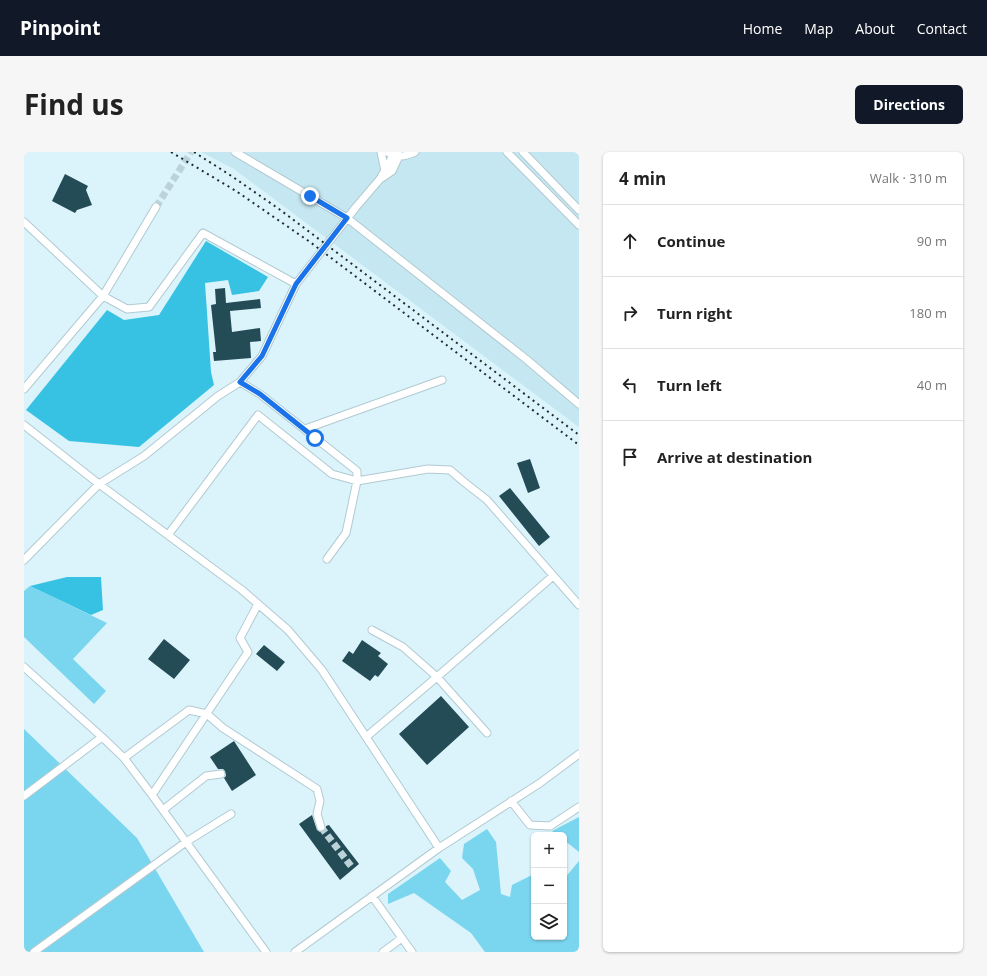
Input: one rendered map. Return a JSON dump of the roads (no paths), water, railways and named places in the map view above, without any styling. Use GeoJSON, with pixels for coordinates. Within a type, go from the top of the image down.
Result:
{"type":"FeatureCollection","features":[{"type":"Feature","properties":{"kind":"street"},"geometry":{"type":"LineString","coordinates":[[235,152],[347,218],[526,359],[579,404]]}},
{"type":"Feature","properties":{"kind":"street"},"geometry":{"type":"LineString","coordinates":[[381,152],[385,171]]}},
{"type":"Feature","properties":{"kind":"street"},"geometry":{"type":"LineString","coordinates":[[394,153],[404,157],[415,152]]}},
{"type":"Feature","properties":{"kind":"street"},"geometry":{"type":"LineString","coordinates":[[507,152],[579,225]]}},
{"type":"Feature","properties":{"kind":"street"},"geometry":{"type":"LineString","coordinates":[[523,152],[579,210]]}},
{"type":"Feature","properties":{"kind":"street"},"geometry":{"type":"LineString","coordinates":[[380,179],[392,171],[394,153]]}},
{"type":"Feature","properties":{"kind":"street"},"geometry":{"type":"LineString","coordinates":[[24,560],[99,484],[144,456],[218,396],[240,382],[262,356],[296,284],[356,206],[380,179],[394,153]]}},
{"type":"Feature","properties":{"kind":"street"},"geometry":{"type":"LineString","coordinates":[[24,389],[103,296],[156,207]]}},
{"type":"Feature","properties":{"kind":"street"},"geometry":{"type":"LineString","coordinates":[[24,222],[103,296],[127,309],[149,308],[203,233],[296,284]]}},
{"type":"Feature","properties":{"kind":"street"},"geometry":{"type":"LineString","coordinates":[[305,429],[442,380]]}},
{"type":"Feature","properties":{"kind":"street"},"geometry":{"type":"LineString","coordinates":[[240,382],[260,394],[357,471],[357,481],[346,533],[327,559]]}},
{"type":"Feature","properties":{"kind":"street"},"geometry":{"type":"LineString","coordinates":[[168,535],[258,415],[332,474],[357,481],[428,469],[450,470],[487,500],[579,605]]}},
{"type":"Feature","properties":{"kind":"street"},"geometry":{"type":"LineString","coordinates":[[24,425],[99,484],[242,590],[288,630],[322,670],[439,848]]}},
{"type":"Feature","properties":{"kind":"street"},"geometry":{"type":"LineString","coordinates":[[366,737],[553,576]]}},
{"type":"Feature","properties":{"kind":"street"},"geometry":{"type":"LineString","coordinates":[[152,795],[248,652],[240,638],[258,604]]}},
{"type":"Feature","properties":{"kind":"street"},"geometry":{"type":"LineString","coordinates":[[372,630],[403,647],[437,677],[486,733]]}},
{"type":"Feature","properties":{"kind":"street"},"geometry":{"type":"LineString","coordinates":[[24,667],[124,758],[266,952]]}},
{"type":"Feature","properties":{"kind":"street"},"geometry":{"type":"LineString","coordinates":[[124,758],[189,710],[207,714],[223,728],[316,789],[320,801],[317,814],[321,827]]}},
{"type":"Feature","properties":{"kind":"street"},"geometry":{"type":"LineString","coordinates":[[24,796],[102,737]]}},
{"type":"Feature","properties":{"kind":"street"},"geometry":{"type":"LineString","coordinates":[[295,952],[439,848],[540,783],[579,754]]}},
{"type":"Feature","properties":{"kind":"street"},"geometry":{"type":"LineString","coordinates":[[163,810],[206,776],[221,774]]}},
{"type":"Feature","properties":{"kind":"street"},"geometry":{"type":"LineString","coordinates":[[511,801],[530,825],[550,826],[579,807]]}},
{"type":"Feature","properties":{"kind":"street"},"geometry":{"type":"LineString","coordinates":[[34,952],[186,842],[230,814]]}},
{"type":"Feature","properties":{"kind":"street"},"geometry":{"type":"LineString","coordinates":[[372,896],[412,952]]}},
{"type":"Feature","properties":{"kind":"street"},"geometry":{"type":"LineString","coordinates":[[383,952],[402,938]]}},
{"type":"Feature","properties":{"kind":"tunnel"},"geometry":{"type":"LineString","coordinates":[[156,207],[191,152]]}},
{"type":"Feature","properties":{"kind":"tunnel"},"geometry":{"type":"LineString","coordinates":[[321,827],[351,866]]}},
{"type":"Feature","properties":{"kind":"railway"},"geometry":{"type":"LineString","coordinates":[[171,152],[236,191],[310,242],[579,445]]}},
{"type":"Feature","properties":{"kind":"railway"},"geometry":{"type":"LineString","coordinates":[[194,152],[279,209],[579,435]]}}]}
